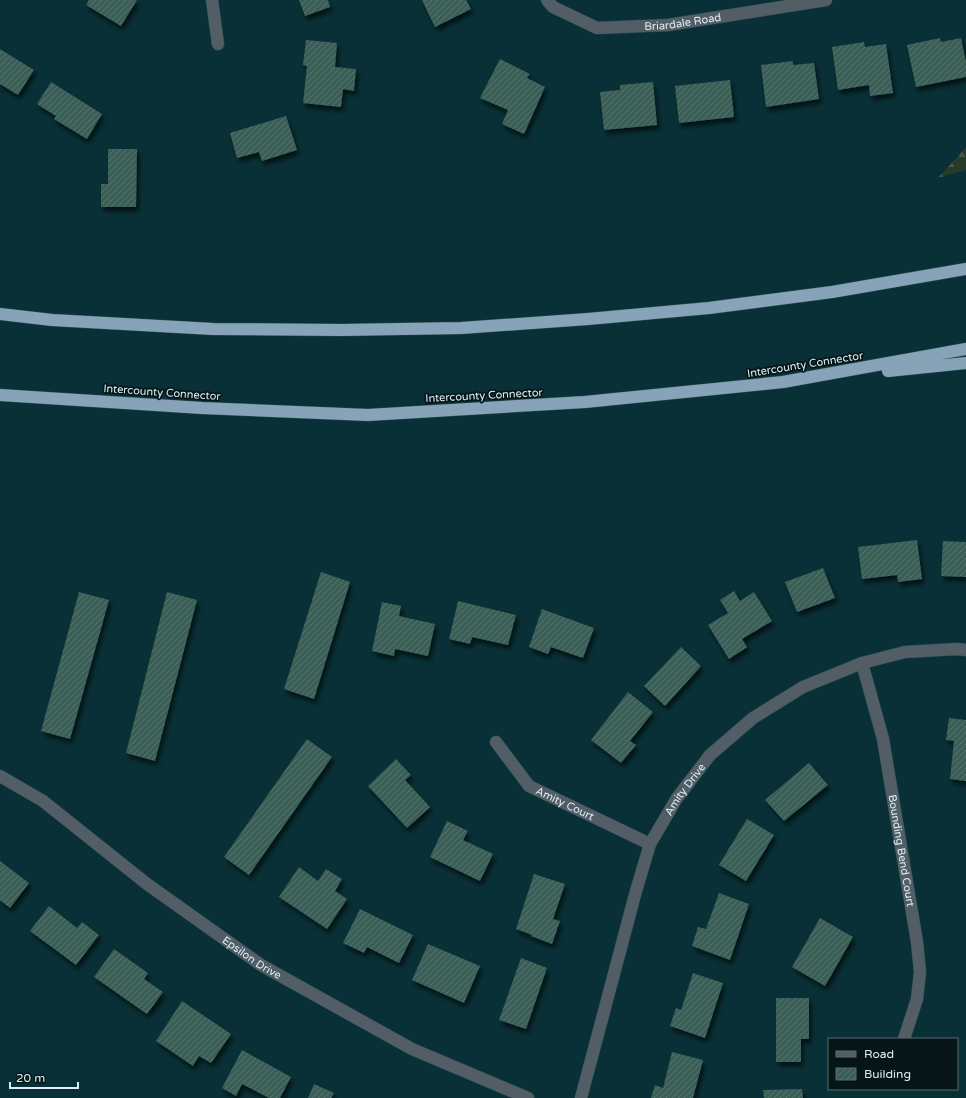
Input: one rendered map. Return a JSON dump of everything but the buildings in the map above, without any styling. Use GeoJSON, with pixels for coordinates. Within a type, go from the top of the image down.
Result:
{"type":"FeatureCollection","features":[{"type":"Feature","properties":{"kind":"highway"},"geometry":{"type":"LineString","coordinates":[[0,314],[52,320],[214,328],[342,330],[461,328],[588,319],[717,307],[832,292],[966,269]]}},
{"type":"Feature","properties":{"kind":"highway","name":"Intercounty Connector"},"geometry":{"type":"LineString","coordinates":[[0,395],[202,408],[368,415],[585,402],[783,382],[966,349]]}},
{"type":"Feature","properties":{"kind":"highway"},"geometry":{"type":"LineString","coordinates":[[783,382],[966,363]]}},
{"type":"Feature","properties":{"kind":"street"},"geometry":{"type":"LineString","coordinates":[[212,0],[218,44]]}},
{"type":"Feature","properties":{"kind":"street","name":"Briardale Road"},"geometry":{"type":"LineString","coordinates":[[547,0],[553,7],[597,28],[668,25],[826,0]]}},
{"type":"Feature","properties":{"kind":"street","name":"Amity Drive"},"geometry":{"type":"LineString","coordinates":[[581,1098],[634,898],[650,844],[677,798],[710,755],[753,718],[803,687],[862,663],[905,652],[957,649],[966,650]]}},
{"type":"Feature","properties":{"kind":"street","name":"Bounding Bend Court"},"geometry":{"type":"LineString","coordinates":[[862,663],[883,739],[917,942],[920,972],[917,999],[904,1038]]}},
{"type":"Feature","properties":{"kind":"street","name":"Amity Court"},"geometry":{"type":"LineString","coordinates":[[496,742],[529,786],[650,844]]}},
{"type":"Feature","properties":{"kind":"street","name":"Epsilon Drive"},"geometry":{"type":"LineString","coordinates":[[0,776],[43,801],[147,884],[261,965],[412,1049],[528,1098]]}},
{"type":"Feature","properties":{"kind":"green space"},"geometry":{"type":"Polygon","coordinates":[[[966,147],[966,170],[938,178],[966,147]]]}}]}
